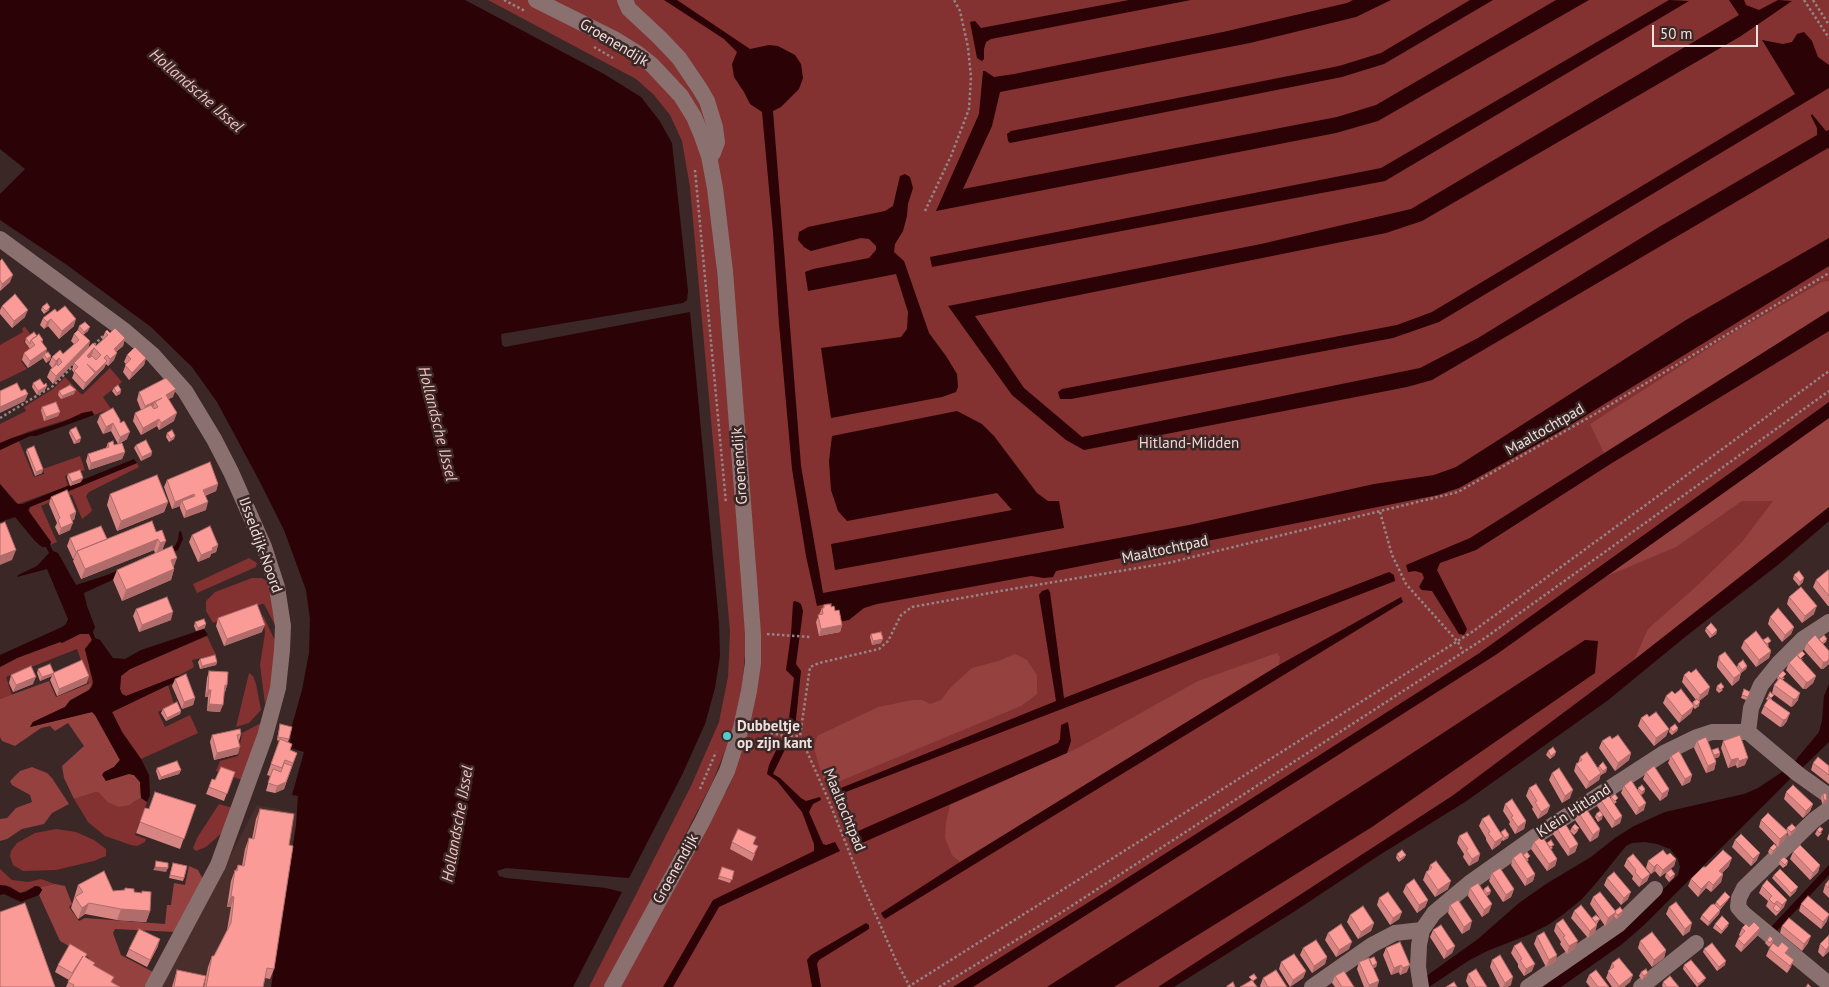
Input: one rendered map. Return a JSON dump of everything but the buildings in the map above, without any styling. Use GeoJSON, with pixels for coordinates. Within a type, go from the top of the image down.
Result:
{"type":"FeatureCollection","features":[{"type":"Feature","properties":{"kind":"street"},"geometry":{"type":"LineString","coordinates":[[625,0],[629,9],[679,58],[700,89],[711,114],[716,134],[716,148],[709,156]]}},
{"type":"Feature","properties":{"kind":"street","name":"Groenendijk"},"geometry":{"type":"LineString","coordinates":[[533,7],[616,40],[652,65],[681,96],[694,117],[709,156],[716,188],[725,271],[753,634],[753,663],[749,691],[741,728],[727,771],[702,822],[612,987]]}},
{"type":"Feature","properties":{"kind":"street","name":"IJsseldijk-Noord"},"geometry":{"type":"LineString","coordinates":[[0,240],[125,331],[152,355],[184,391],[214,439],[231,472],[264,547],[277,587],[283,626],[282,650],[278,688],[265,736],[218,865],[153,987]]}},
{"type":"Feature","properties":{"kind":"street"},"geometry":{"type":"LineString","coordinates":[[1829,622],[1803,639],[1778,664],[1761,685],[1751,708],[1748,732],[1798,774],[1829,796]]}},
{"type":"Feature","properties":{"kind":"street","name":"Klein Hitland"},"geometry":{"type":"LineString","coordinates":[[1421,987],[1418,966],[1422,930],[1434,913],[1471,882],[1533,838],[1664,753],[1712,732],[1748,732]]}},
{"type":"Feature","properties":{"kind":"street"},"geometry":{"type":"LineString","coordinates":[[1829,809],[1814,820],[1744,888],[1739,898],[1738,907],[1829,984]]}},
{"type":"Feature","properties":{"kind":"street"},"geometry":{"type":"LineString","coordinates":[[1528,987],[1618,925],[1655,889]]}},
{"type":"Feature","properties":{"kind":"street"},"geometry":{"type":"LineString","coordinates":[[1312,987],[1372,945],[1395,934],[1422,930]]}},
{"type":"Feature","properties":{"kind":"street"},"geometry":{"type":"LineString","coordinates":[[1641,987],[1696,942]]}},
{"type":"Feature","properties":{"kind":"path"},"geometry":{"type":"LineString","coordinates":[[504,0],[533,7]]}},
{"type":"Feature","properties":{"kind":"path"},"geometry":{"type":"LineString","coordinates":[[925,211],[951,156],[969,110],[971,77],[968,47],[960,11],[954,0]]}},
{"type":"Feature","properties":{"kind":"path"},"geometry":{"type":"LineString","coordinates":[[1804,0],[1829,38]]}},
{"type":"Feature","properties":{"kind":"path"},"geometry":{"type":"LineString","coordinates":[[1813,0],[1829,25]]}},
{"type":"Feature","properties":{"kind":"path"},"geometry":{"type":"LineString","coordinates":[[590,45],[615,59]]}},
{"type":"Feature","properties":{"kind":"path"},"geometry":{"type":"LineString","coordinates":[[694,165],[726,504]]}},
{"type":"Feature","properties":{"kind":"path","name":"Maaltochtpad"},"geometry":{"type":"LineString","coordinates":[[909,987],[800,736],[810,667],[819,663],[879,649],[888,641],[901,615],[912,608],[1012,588],[1168,563],[1458,492],[1578,424],[1829,274]]}},
{"type":"Feature","properties":{"kind":"path"},"geometry":{"type":"LineString","coordinates":[[90,350],[103,337]]}},
{"type":"Feature","properties":{"kind":"path"},"geometry":{"type":"LineString","coordinates":[[0,418],[53,386],[77,362]]}},
{"type":"Feature","properties":{"kind":"path"},"geometry":{"type":"LineString","coordinates":[[909,987],[1458,642],[1829,371]]}},
{"type":"Feature","properties":{"kind":"path"},"geometry":{"type":"LineString","coordinates":[[939,987],[1059,914],[1485,638],[1829,391]]}},
{"type":"Feature","properties":{"kind":"path"},"geometry":{"type":"LineString","coordinates":[[1380,511],[1392,555],[1406,584],[1458,642],[1463,652]]}},
{"type":"Feature","properties":{"kind":"path"},"geometry":{"type":"LineString","coordinates":[[760,634],[810,637]]}},
{"type":"Feature","properties":{"kind":"path"},"geometry":{"type":"LineString","coordinates":[[766,732],[785,736],[800,736]]}},
{"type":"Feature","properties":{"kind":"shaded area"},"geometry":{"type":"Polygon","coordinates":[[[1829,281],[1829,311],[1604,453],[1590,424],[1731,334],[1822,282],[1829,281]]]}},
{"type":"Feature","properties":{"kind":"shaded area"},"geometry":{"type":"Polygon","coordinates":[[[1829,418],[1829,507],[1634,660],[1648,629],[1699,584],[1742,542],[1773,501],[1742,501],[1676,547],[1605,577],[1829,418]]]}},
{"type":"Feature","properties":{"kind":"shaded area"},"geometry":{"type":"Polygon","coordinates":[[[1277,653],[1280,657],[1279,665],[960,862],[952,855],[945,838],[950,805],[1078,748],[1198,681],[1277,653]]]}},
{"type":"Feature","properties":{"kind":"shaded area"},"geometry":{"type":"Polygon","coordinates":[[[1015,654],[1027,660],[1037,675],[1037,694],[1021,706],[833,784],[823,779],[814,748],[817,736],[878,707],[913,700],[922,700],[930,704],[941,700],[950,688],[972,668],[1015,654]]]}},
{"type":"Feature","properties":{"kind":"shaded area"},"geometry":{"type":"Polygon","coordinates":[[[49,681],[56,697],[93,682],[89,690],[70,700],[65,707],[33,722],[30,727],[92,712],[120,760],[114,767],[104,772],[134,775],[140,782],[141,798],[129,805],[119,807],[107,802],[96,792],[74,799],[64,778],[62,766],[84,746],[68,723],[55,731],[50,726],[41,728],[15,746],[2,741],[0,737],[0,699],[49,681]]]}},
{"type":"Feature","properties":{"kind":"shaded area"},"geometry":{"type":"Polygon","coordinates":[[[32,767],[47,773],[52,778],[69,804],[52,813],[44,824],[22,829],[7,839],[0,841],[0,819],[7,818],[16,808],[32,802],[30,795],[12,785],[10,781],[20,771],[32,767]]]}},
{"type":"Feature","properties":{"kind":"shaded area"},"geometry":{"type":"Polygon","coordinates":[[[257,805],[317,817],[307,987],[161,987],[257,805]]]}},
{"type":"Feature","properties":{"kind":"shaded area"},"geometry":{"type":"Polygon","coordinates":[[[189,866],[198,870],[203,879],[176,932],[115,929],[113,933],[121,955],[153,972],[145,987],[115,987],[113,983],[93,972],[85,964],[89,958],[60,941],[39,895],[42,890],[40,887],[55,884],[65,886],[72,904],[69,907],[79,921],[85,918],[165,924],[167,905],[171,905],[174,883],[185,885],[189,866]]]}},
{"type":"Feature","properties":{"kind":"green space"},"geometry":{"type":"Polygon","coordinates":[[[488,0],[529,0],[639,61],[683,109],[700,148],[711,202],[747,632],[742,688],[736,724],[712,783],[606,987],[589,987],[691,786],[719,722],[728,677],[730,631],[690,187],[682,141],[670,115],[654,95],[636,79],[488,0]]]}},
{"type":"Feature","properties":{"kind":"green space","name":"Hitland-Midden"},"geometry":{"type":"Polygon","coordinates":[[[549,0],[618,0],[638,11],[634,0],[1829,0],[1829,510],[1438,811],[1163,987],[619,987],[722,790],[726,792],[732,779],[730,777],[751,715],[712,136],[690,100],[549,0]]]}},
{"type":"Feature","properties":{"kind":"green space"},"geometry":{"type":"Polygon","coordinates":[[[25,327],[31,335],[24,341],[32,352],[21,361],[27,369],[0,382],[0,345],[23,332],[22,328],[25,327]]]}},
{"type":"Feature","properties":{"kind":"green space"},"geometry":{"type":"Polygon","coordinates":[[[110,368],[122,382],[103,397],[111,409],[94,415],[94,413],[72,418],[0,443],[0,424],[26,411],[24,407],[53,389],[65,377],[83,394],[110,368]]]}},
{"type":"Feature","properties":{"kind":"green space"},"geometry":{"type":"Polygon","coordinates":[[[19,441],[34,477],[44,474],[43,469],[80,456],[85,470],[65,476],[68,486],[18,504],[0,484],[0,450],[19,441]]]}},
{"type":"Feature","properties":{"kind":"green space"},"geometry":{"type":"Polygon","coordinates":[[[137,463],[139,467],[89,492],[86,496],[92,510],[82,519],[72,495],[67,495],[41,506],[57,542],[50,545],[51,542],[29,512],[30,507],[137,463]]]}},
{"type":"Feature","properties":{"kind":"green space"},"geometry":{"type":"Polygon","coordinates":[[[249,558],[257,563],[256,567],[197,593],[193,584],[249,558]]]}},
{"type":"Feature","properties":{"kind":"green space"},"geometry":{"type":"Polygon","coordinates":[[[252,578],[262,578],[270,583],[276,627],[264,604],[213,623],[206,611],[206,601],[215,592],[252,578]]]}},
{"type":"Feature","properties":{"kind":"green space"},"geometry":{"type":"Polygon","coordinates":[[[263,615],[276,643],[273,680],[265,704],[260,665],[265,633],[263,615]]]}},
{"type":"Feature","properties":{"kind":"green space"},"geometry":{"type":"Polygon","coordinates":[[[86,633],[89,634],[92,640],[85,649],[93,682],[89,684],[77,649],[6,677],[12,695],[0,699],[0,667],[17,658],[86,633]]]}},
{"type":"Feature","properties":{"kind":"green space"},"geometry":{"type":"Polygon","coordinates":[[[207,636],[216,655],[192,660],[194,667],[180,675],[126,696],[122,694],[120,689],[121,676],[130,669],[207,636]]]}},
{"type":"Feature","properties":{"kind":"green space"},"geometry":{"type":"Polygon","coordinates":[[[249,673],[253,676],[256,684],[261,710],[249,723],[236,727],[249,673]]]}},
{"type":"Feature","properties":{"kind":"green space"},"geometry":{"type":"Polygon","coordinates":[[[168,685],[174,704],[158,712],[165,727],[190,715],[198,733],[141,759],[122,732],[112,712],[168,685]]]}},
{"type":"Feature","properties":{"kind":"green space"},"geometry":{"type":"Polygon","coordinates":[[[261,723],[242,780],[216,771],[220,761],[238,756],[242,733],[261,723]]]}},
{"type":"Feature","properties":{"kind":"green space"},"geometry":{"type":"Polygon","coordinates":[[[96,792],[107,802],[133,803],[141,798],[147,802],[135,835],[146,839],[145,842],[137,846],[105,836],[88,822],[74,799],[96,792]]]}},
{"type":"Feature","properties":{"kind":"green space"},"geometry":{"type":"Polygon","coordinates":[[[219,804],[233,808],[224,831],[206,847],[196,851],[193,848],[197,838],[219,804]]]}},
{"type":"Feature","properties":{"kind":"green space"},"geometry":{"type":"Polygon","coordinates":[[[56,829],[76,832],[94,840],[106,849],[106,856],[94,861],[56,870],[23,871],[13,865],[10,856],[17,843],[35,833],[56,829]]]}},
{"type":"Feature","properties":{"kind":"green space"},"geometry":{"type":"Polygon","coordinates":[[[0,869],[12,880],[28,882],[41,879],[55,884],[37,886],[20,893],[6,885],[0,885],[0,869]]]}},
{"type":"Feature","properties":{"kind":"water","name":"Hollandsche IJssel"},"geometry":{"type":"Polygon","coordinates":[[[0,0],[465,0],[604,74],[641,97],[659,120],[672,143],[688,291],[687,300],[683,303],[501,334],[502,345],[505,347],[690,312],[719,623],[720,656],[715,688],[705,724],[682,775],[629,878],[506,868],[497,871],[499,876],[506,878],[606,888],[622,892],[573,987],[271,987],[296,825],[298,796],[292,795],[304,752],[290,748],[291,729],[302,690],[309,653],[310,619],[306,590],[284,530],[260,482],[217,402],[192,367],[151,327],[67,265],[0,220],[0,194],[25,169],[0,149],[0,0]]]}},
{"type":"Feature","properties":{"kind":"water"},"geometry":{"type":"Polygon","coordinates":[[[664,0],[677,0],[750,49],[769,45],[778,46],[795,55],[801,64],[803,78],[799,89],[781,107],[773,111],[801,466],[823,593],[1189,525],[1374,484],[1434,475],[1456,467],[1686,320],[1829,238],[1829,266],[1559,432],[1459,488],[1438,495],[1056,571],[1053,577],[1031,576],[877,604],[864,608],[849,620],[839,622],[835,608],[831,609],[829,603],[817,606],[806,556],[792,469],[762,112],[750,104],[734,77],[732,64],[737,52],[724,39],[664,0]]]}},
{"type":"Feature","properties":{"kind":"water"},"geometry":{"type":"Polygon","coordinates":[[[1129,0],[1191,0],[991,39],[986,42],[984,59],[982,61],[977,58],[970,22],[975,21],[981,28],[1129,0]]]}},
{"type":"Feature","properties":{"kind":"water"},"geometry":{"type":"Polygon","coordinates":[[[1353,0],[1391,0],[1356,17],[1250,43],[1000,92],[992,126],[963,189],[1337,117],[1376,105],[1556,0],[1589,0],[1378,121],[1336,133],[936,211],[979,114],[983,71],[994,77],[1014,74],[1223,32],[1353,0]]]}},
{"type":"Feature","properties":{"kind":"water"},"geometry":{"type":"Polygon","coordinates":[[[1470,0],[1493,0],[1384,64],[1342,77],[1010,143],[1008,141],[1007,134],[1011,131],[1339,66],[1381,53],[1470,0]]]}},
{"type":"Feature","properties":{"kind":"water"},"geometry":{"type":"Polygon","coordinates":[[[1669,0],[1689,1],[1385,181],[932,267],[930,257],[1381,168],[1669,0]]]}},
{"type":"Feature","properties":{"kind":"water"},"geometry":{"type":"Polygon","coordinates":[[[1729,0],[1744,0],[1746,5],[1759,10],[1778,0],[1792,1],[1741,36],[1422,221],[1386,233],[975,316],[1024,388],[1082,437],[1420,368],[1478,338],[1659,227],[1817,135],[1817,128],[1811,116],[1812,114],[1826,131],[1829,130],[1829,149],[1432,380],[1407,387],[1084,450],[1066,440],[1012,395],[948,306],[1261,244],[1411,209],[1739,15],[1729,0]]]}},
{"type":"Feature","properties":{"kind":"water"},"geometry":{"type":"Polygon","coordinates":[[[1804,32],[1812,41],[1818,57],[1829,65],[1829,88],[1439,322],[1393,338],[1071,399],[1060,399],[1058,392],[1062,389],[1397,325],[1432,312],[1795,94],[1762,40],[1783,44],[1792,42],[1797,34],[1804,32]]]}},
{"type":"Feature","properties":{"kind":"water"},"geometry":{"type":"Polygon","coordinates":[[[905,174],[910,177],[913,188],[903,231],[895,244],[894,252],[904,261],[929,333],[957,374],[958,387],[956,392],[942,397],[831,418],[821,348],[901,337],[907,329],[908,312],[896,274],[808,291],[805,272],[869,258],[876,250],[876,246],[869,239],[861,238],[811,251],[798,240],[799,232],[808,227],[885,211],[893,206],[900,176],[905,174]]]}},
{"type":"Feature","properties":{"kind":"water"},"geometry":{"type":"Polygon","coordinates":[[[1829,311],[1829,331],[1612,463],[1476,550],[1440,563],[1437,570],[1467,629],[1464,635],[1459,634],[1432,591],[1422,590],[1419,587],[1424,578],[1422,573],[1408,572],[1406,565],[1470,538],[1829,311]]]}},
{"type":"Feature","properties":{"kind":"water"},"geometry":{"type":"Polygon","coordinates":[[[1829,402],[1829,418],[1497,654],[973,987],[953,987],[1478,654],[1829,402]]]}},
{"type":"Feature","properties":{"kind":"water"},"geometry":{"type":"Polygon","coordinates":[[[92,411],[94,415],[36,436],[30,436],[0,450],[0,443],[92,411]]]}},
{"type":"Feature","properties":{"kind":"water"},"geometry":{"type":"Polygon","coordinates":[[[957,411],[982,424],[994,436],[1037,493],[1048,501],[1059,501],[1064,528],[835,570],[831,544],[1012,510],[997,493],[847,521],[838,511],[831,490],[829,461],[832,436],[957,411]]]}},
{"type":"Feature","properties":{"kind":"water"},"geometry":{"type":"Polygon","coordinates":[[[134,459],[137,463],[30,507],[28,510],[51,542],[50,545],[53,551],[58,553],[76,585],[107,575],[175,546],[181,531],[183,539],[178,550],[84,593],[95,627],[93,632],[95,638],[100,640],[113,658],[125,659],[141,650],[204,629],[208,635],[130,669],[121,676],[120,689],[122,694],[126,696],[177,676],[182,676],[179,680],[112,712],[122,732],[141,759],[149,775],[150,795],[147,802],[141,798],[140,782],[134,775],[129,774],[106,781],[102,775],[114,767],[120,760],[92,712],[30,727],[33,722],[65,707],[70,701],[92,687],[93,682],[85,649],[92,640],[89,634],[80,634],[62,643],[60,642],[17,658],[0,667],[0,655],[62,627],[68,619],[47,569],[17,577],[37,566],[49,553],[46,547],[42,547],[35,541],[15,517],[0,522],[0,484],[15,502],[23,504],[134,459]]]}},
{"type":"Feature","properties":{"kind":"water"},"geometry":{"type":"Polygon","coordinates":[[[1829,507],[1829,521],[1779,564],[1607,701],[1465,802],[1378,856],[1295,911],[1174,987],[1158,987],[1452,796],[1634,660],[1829,507]]]}},
{"type":"Feature","properties":{"kind":"water"},"geometry":{"type":"Polygon","coordinates":[[[1389,572],[1394,575],[1395,581],[838,795],[836,790],[1056,701],[1039,595],[1042,591],[1048,589],[1050,592],[1064,698],[1389,572]]]}},
{"type":"Feature","properties":{"kind":"water"},"geometry":{"type":"Polygon","coordinates":[[[1401,597],[1403,602],[885,919],[883,917],[881,913],[960,862],[1279,665],[1401,597]]]}},
{"type":"Feature","properties":{"kind":"water"},"geometry":{"type":"Polygon","coordinates":[[[794,601],[801,604],[803,611],[796,664],[801,671],[795,729],[791,731],[788,727],[794,678],[786,670],[794,601]]]}},
{"type":"Feature","properties":{"kind":"water"},"geometry":{"type":"Polygon","coordinates":[[[1585,640],[1598,641],[1595,673],[1372,827],[1114,987],[1047,987],[1391,767],[1585,640]]]}},
{"type":"Feature","properties":{"kind":"water"},"geometry":{"type":"Polygon","coordinates":[[[1829,684],[1829,742],[1802,768],[1795,761],[1819,732],[1824,696],[1829,684]]]}},
{"type":"Feature","properties":{"kind":"water"},"geometry":{"type":"Polygon","coordinates":[[[1068,722],[1071,741],[1067,753],[855,846],[852,838],[856,832],[1058,743],[1061,725],[1068,722]]]}},
{"type":"Feature","properties":{"kind":"water"},"geometry":{"type":"Polygon","coordinates":[[[781,740],[788,743],[773,774],[806,801],[820,797],[821,800],[813,804],[809,812],[823,844],[835,842],[840,851],[719,907],[673,987],[663,987],[713,900],[814,851],[814,844],[802,812],[777,781],[767,774],[769,765],[781,740]]]}},
{"type":"Feature","properties":{"kind":"water"},"geometry":{"type":"Polygon","coordinates":[[[1782,772],[1789,774],[1790,779],[1643,926],[1621,945],[1561,987],[1540,987],[1614,937],[1678,875],[1680,867],[1678,859],[1670,849],[1645,842],[1632,843],[1626,846],[1582,899],[1565,913],[1548,925],[1528,935],[1487,951],[1468,961],[1429,987],[1425,977],[1478,939],[1519,903],[1591,857],[1634,826],[1665,812],[1744,794],[1758,788],[1782,772]]]}},
{"type":"Feature","properties":{"kind":"water"},"geometry":{"type":"Polygon","coordinates":[[[1829,865],[1829,875],[1774,934],[1771,927],[1829,865]]]}},
{"type":"Feature","properties":{"kind":"water"},"geometry":{"type":"Polygon","coordinates":[[[0,885],[10,887],[20,893],[26,892],[35,886],[40,887],[42,890],[39,895],[21,902],[4,894],[0,895],[0,885]]]}},
{"type":"Feature","properties":{"kind":"water"},"geometry":{"type":"Polygon","coordinates":[[[866,923],[869,925],[869,929],[819,960],[817,964],[821,987],[812,987],[807,960],[811,955],[866,923]]]}},
{"type":"Feature","properties":{"kind":"place","name":"Dubbeltje op zijn kant"},"geometry":{"type":"Point","coordinates":[727,736]}}]}
